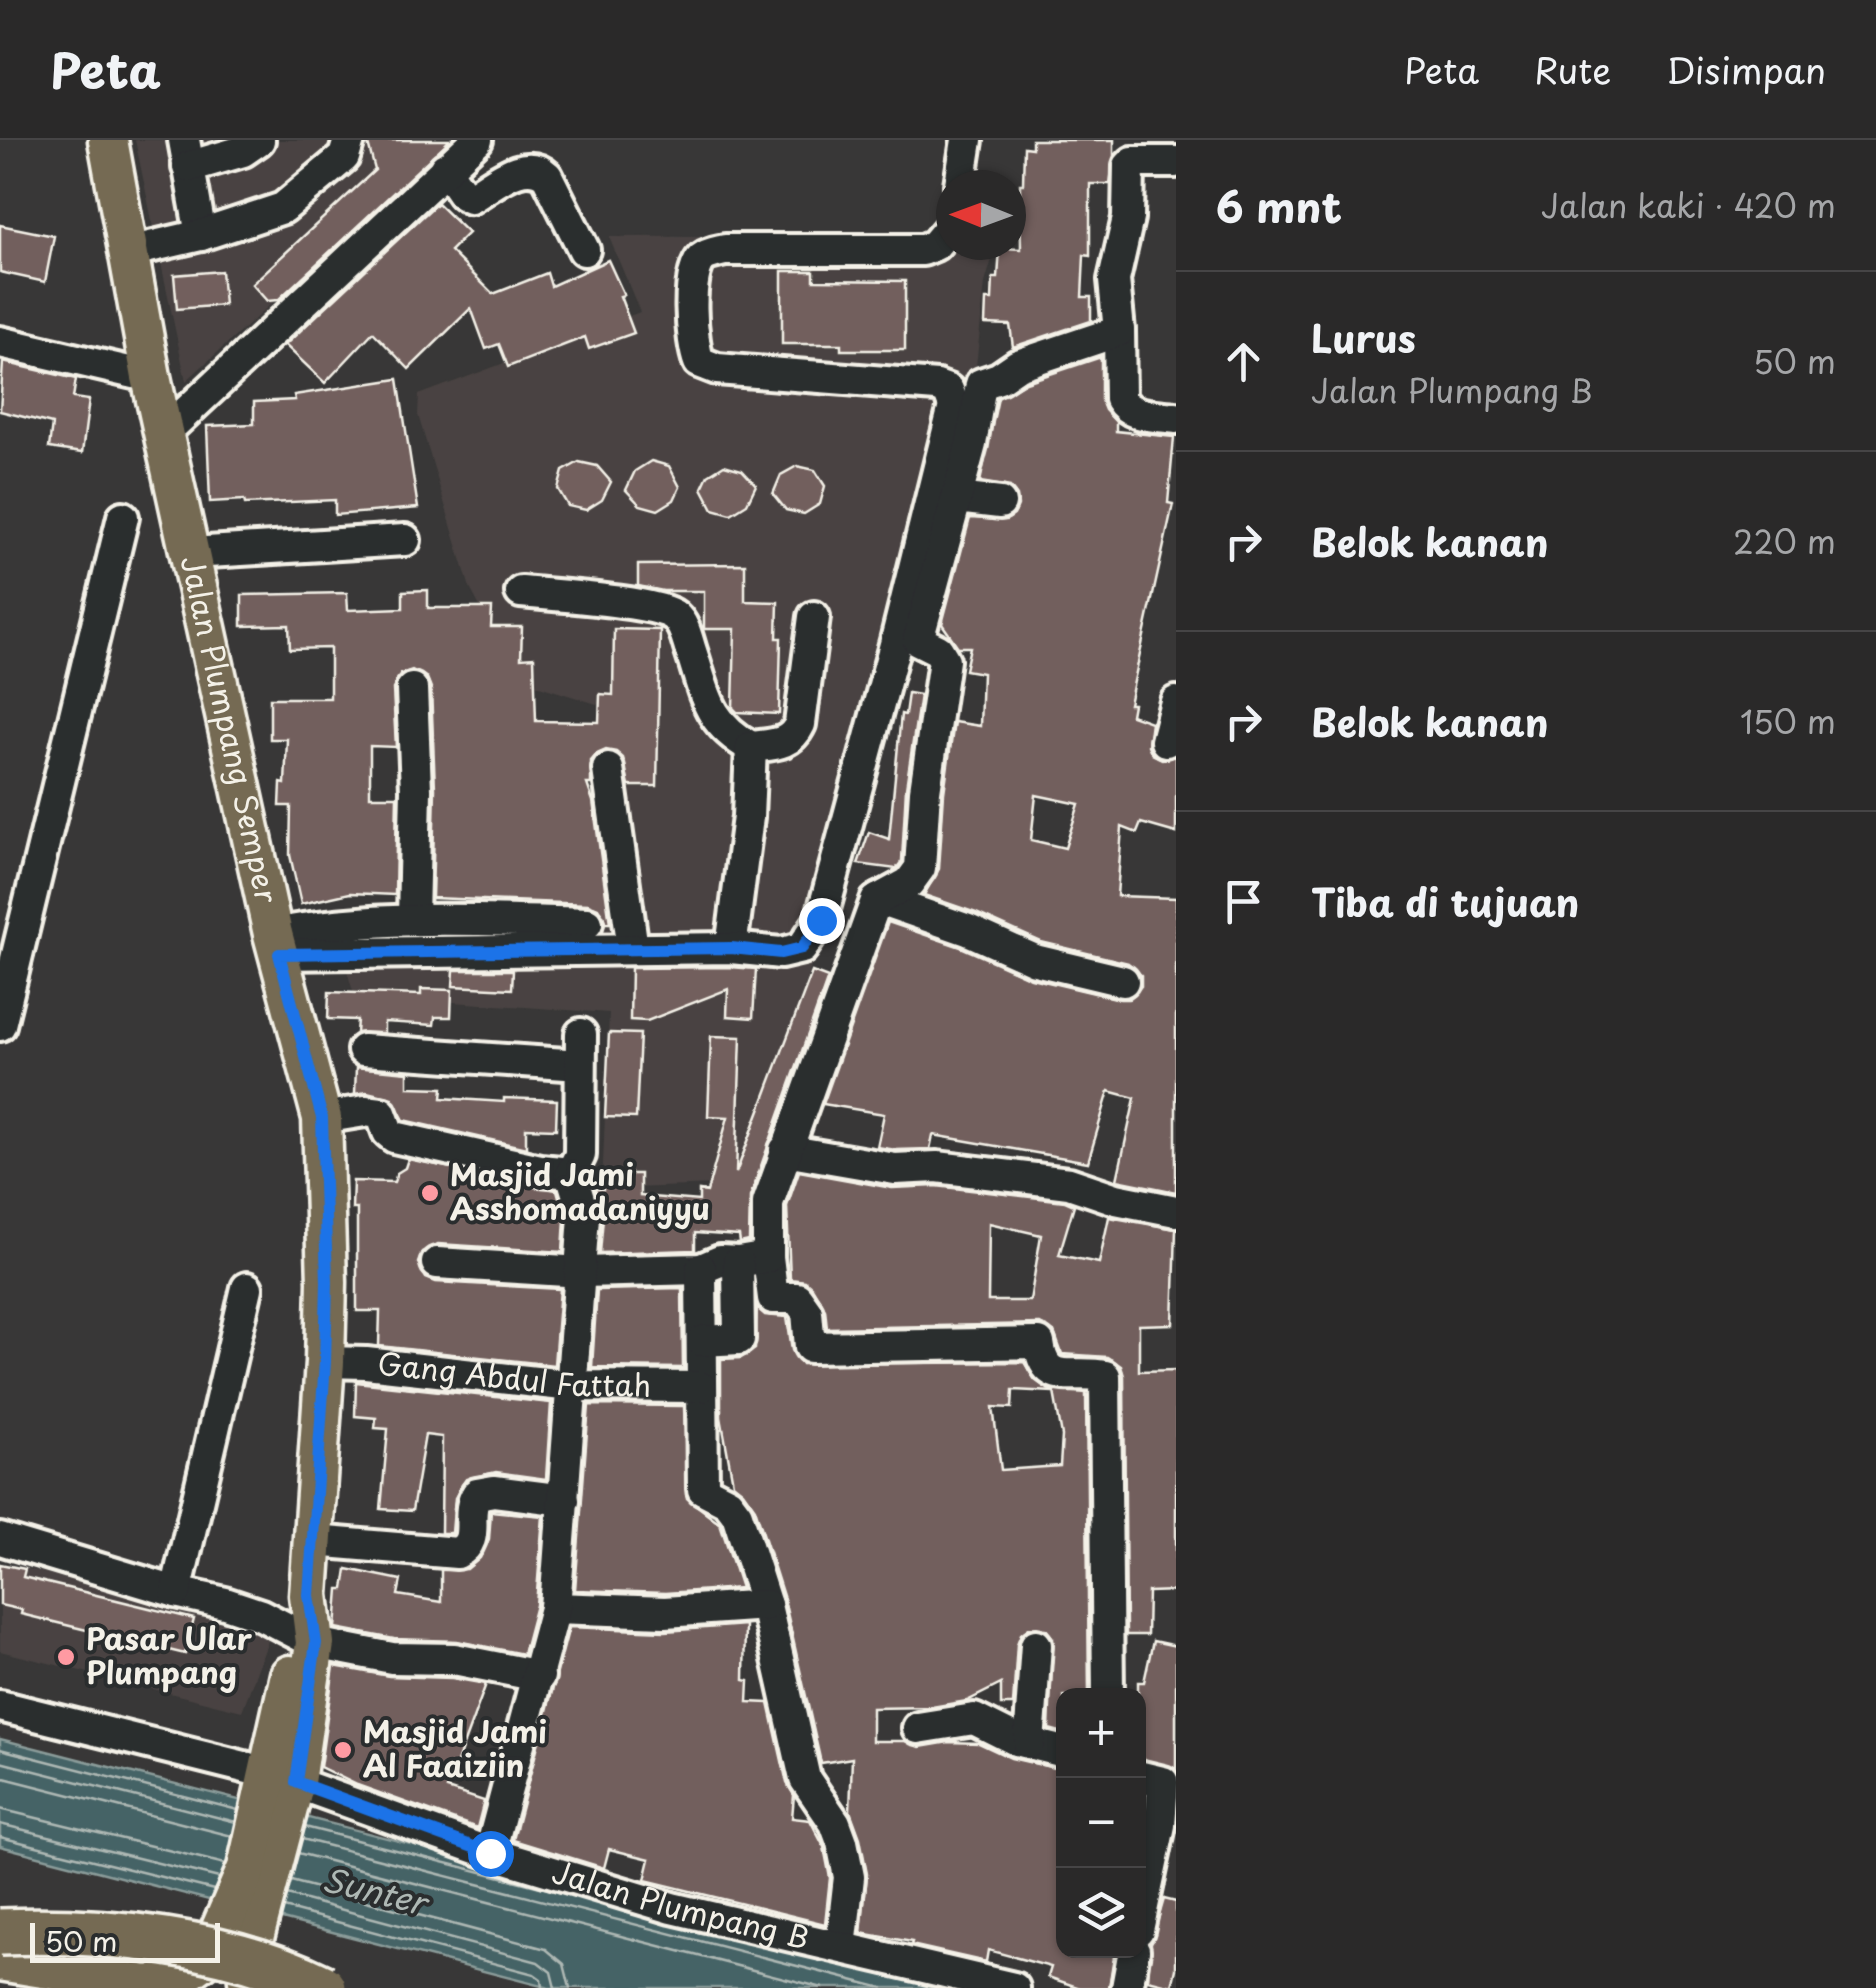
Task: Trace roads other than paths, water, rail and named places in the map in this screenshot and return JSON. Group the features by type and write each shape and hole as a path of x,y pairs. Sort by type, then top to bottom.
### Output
{"highway":[{"path":"0,1932 56,1930 210,1948 286,1970 323,1988"}],"main road":[{"name":"Jalan Plumpang Semper","path":"108,140 151,377 276,944 322,1118 325,1362 309,1634 279,1786 238,1931 249,1988"},
{"name":"Jalan Plumpang Semper","path":"0,1960 147,1985 174,1982 238,1931"}],"street":[{"path":"201,235 186,153 243,152 259,140"},
{"path":"128,252 201,235 284,208 344,157 349,140"},
{"path":"164,433 477,140"},
{"path":"962,170 967,140"},
{"path":"1167,154 1133,162 1128,172 1128,218 1114,280 1120,399 1124,407 1136,413 1176,418"},
{"path":"445,168 470,198 524,168 540,170 547,176 584,250"},
{"path":"276,944 731,948 781,953 802,948 821,920 954,406 948,390 937,386 717,369 699,362 692,344 694,269 705,255 725,250 923,250 936,246"},
{"path":"702,1341 739,1339 768,1203 879,898 909,884 920,868 944,660 938,650 918,640 971,444 981,384 1000,378 1018,365 1119,331"},
{"path":"0,342 151,377"},
{"path":"957,498 1000,503"},
{"path":"0,1025 123,517"},
{"path":"191,553 405,540"},
{"path":"521,592 646,607 673,614 684,629 714,718 751,747 785,742 795,736 800,724 814,617"},
{"path":"412,689 416,790 413,918"},
{"path":"1166,740 1176,702"},
{"path":"731,948 748,817 751,747"},
{"path":"608,769 633,949"},
{"path":"879,898 968,930 1034,960 1123,981"},
{"path":"276,944 313,926 413,918 588,923"},
{"path":"490,1853 555,1608 582,1272 584,1216 571,1173 580,1155 581,1034"},
{"path":"363,1050 580,1065"},
{"path":"322,1118 364,1111 380,1113 394,1137 540,1170 571,1173"},
{"path":"785,1150 865,1166 936,1167 1069,1183 1116,1199 1176,1211"},
{"path":"437,1263 582,1272 700,1269 720,1261 753,1260"},
{"path":"753,1260 773,1298 797,1298 807,1312 810,1347 1039,1343 1042,1364 1052,1372 1106,1376 1108,1688"},
{"path":"700,1269 703,1490 728,1502 736,1514 766,1605 806,1780 835,1823 842,1842 848,1877 842,1947"},
{"path":"176,1592 247,1288"},
{"name":"Gang Abdul Fattah","path":"325,1362 572,1386 702,1387"},
{"path":"314,1542 457,1553 468,1548 472,1538 470,1504 477,1494 494,1491 564,1500"},
{"path":"0,1539 261,1615 309,1634 392,1658 454,1658 538,1676"},
{"path":"555,1608 665,1612 766,1605"},
{"path":"1029,1744 1036,1645"},
{"name":"Jalan Plumpang B","path":"0,1706 279,1786 672,1908 1014,1988"},
{"path":"918,1728 974,1718 1029,1744 1056,1750"},
{"path":"1146,1778 1163,1782 1160,1825 1146,1892"},
{"path":"1127,1988 1133,1958"}],"water":[{"name":"Sunter","path":"0,1739 973,1988 549,1988 0,1846"}],"place":[{"name":"Masjid Jami Asshomadaniyyu","path":"430,1193"},
{"name":"Pasar Ular Plumpang","path":"66,1657"},
{"name":"Masjid Jami Al Faaiziin","path":"343,1750"}]}
